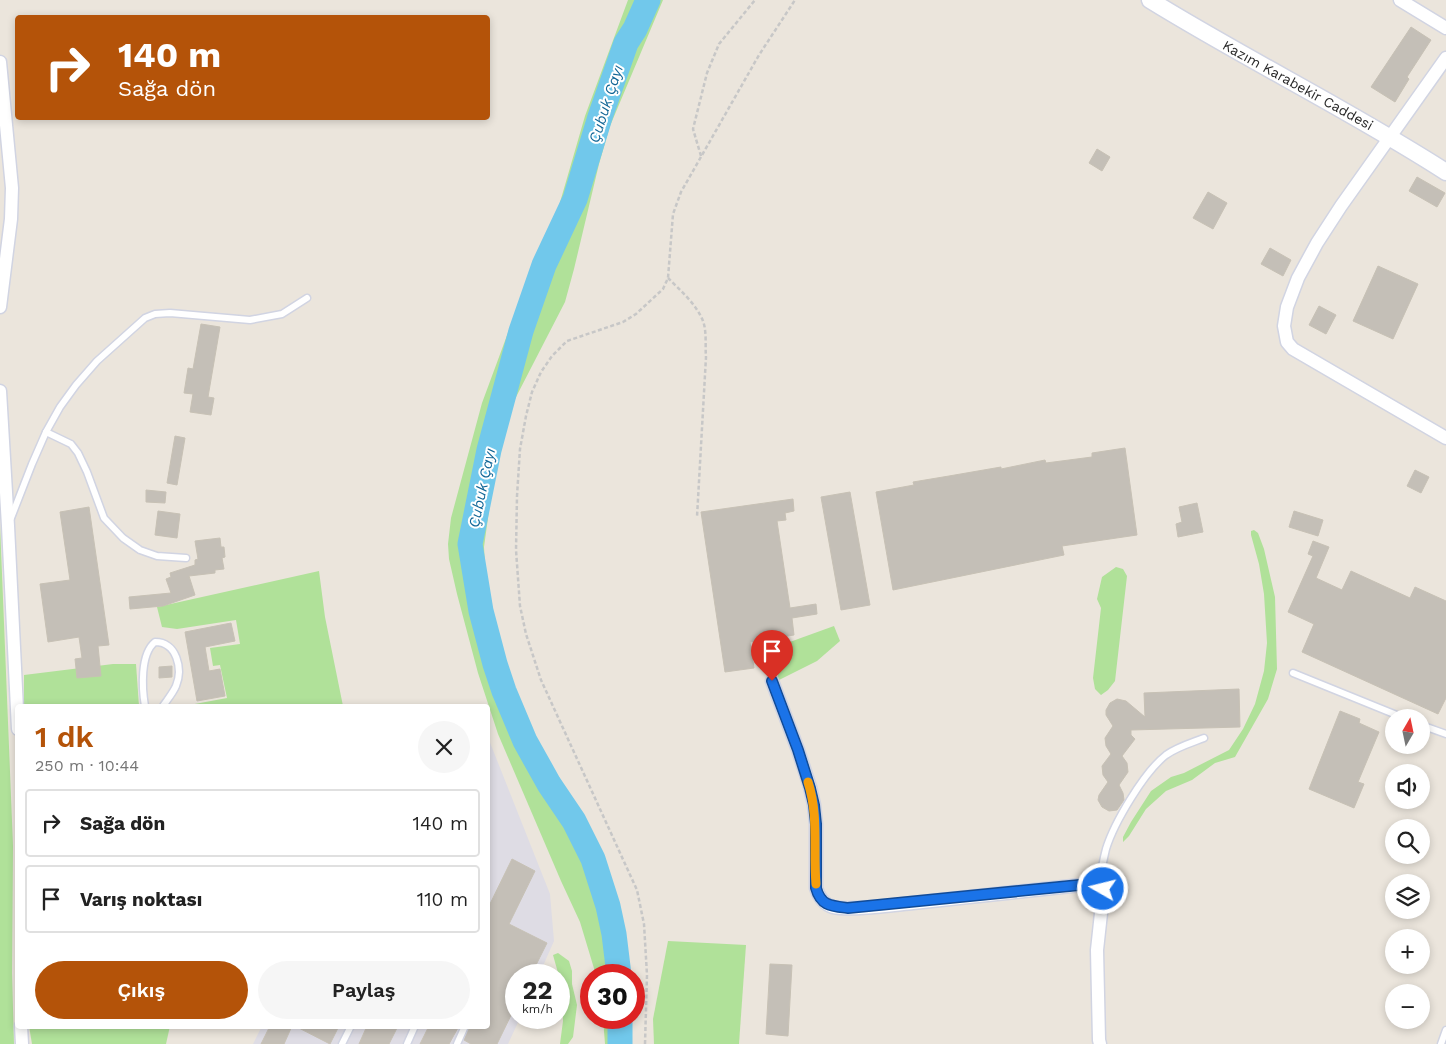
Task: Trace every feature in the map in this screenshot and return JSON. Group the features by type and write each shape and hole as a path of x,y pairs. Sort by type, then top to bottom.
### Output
{"street":[{"name":"Kazım Karabekir Caddesi","path":"1150,0 1264,67 1391,136 1446,172"},
{"path":"1400,0 1446,28"},
{"path":"1446,58 1317,242 1291,295 1285,317 1287,342 1294,349 1446,438"},
{"path":"0,62 12,188 0,307"},
{"path":"0,391 17,704"},
{"path":"772,681 810,788 816,824 816,888 818,896 824,902 833,906 848,908 1100,883 1104,896 1097,950 1100,1044"},
{"path":"21,1029 22,1044"}],"lane":[{"path":"0,151 10,161"},
{"path":"8,526 32,464 46,432 60,407 76,385 97,362 145,318 156,314 170,313 250,320 282,314 307,298"},
{"path":"46,432 71,444 78,453 104,518 122,538 140,550 157,556 186,558"},
{"path":"145,704 143,676 146,657 151,645 155,642 162,642 168,644 174,651 178,676 176,687 164,704"},
{"path":"1293,673 1385,710"},
{"path":"1430,728 1446,734"},
{"path":"1100,883 1102,865 1112,833 1141,783 1154,766 1165,756 1179,747 1204,738"},
{"path":"342,1044 350,1029"},
{"path":"407,1044 414,1029"},
{"path":"457,1044 464,1029"},
{"path":"1441,1044 1446,1030"}],"path":[{"path":"701,156 693,129 707,73 719,44 755,0"},
{"path":"645,1044 647,975 644,924 636,890 625,860 600,811 541,680 526,634 519,596 516,550 520,449 532,392 546,364 567,341 623,322 636,314 663,289 668,278 673,214 681,192 759,55 795,0"},
{"path":"668,278 697,311 703,321 705,333 706,357 697,517"}],"shaded area":[{"path":"490,743 550,894 554,941 544,964 505,964 505,1029 515,1029 508,1044 253,1044 260,1029 490,1029"}],"green space":[{"path":"628,0 663,0 610,126 565,302 515,399 503,437 493,482 484,547 487,604 498,647 510,681 537,744 605,867 615,892 621,921 624,964 593,964 580,922 498,734 490,704 488,704 478,673 449,559 448,544 451,518 482,403 516,311 554,223 585,116"},
{"path":"0,524 13,846 12,973 14,1044 0,1044"},
{"path":"1254,530 1258,533 1264,549 1275,597 1277,669 1268,699 1235,757 1215,763 1192,780 1166,791 1146,809 1123,842 1123,837 1131,822 1151,791 1171,777 1184,773 1229,750 1243,729 1255,704 1264,671 1267,643 1264,594 1259,564 1251,535 1251,531"},
{"path":"1116,567 1123,569 1127,576 1115,681 1101,695 1095,689 1093,678 1101,608 1097,599 1102,577"},
{"path":"319,571 325,617 343,704 195,704 227,698 220,665 213,666 210,648 240,644 236,620 177,629 162,627 157,607"},
{"path":"834,626 840,641 817,661 777,681 782,652 787,643"},
{"path":"113,664 136,664 139,704 24,704 24,675"},
{"path":"668,941 746,945 739,1044 654,1044 653,1019"},
{"path":"558,953 569,961 570,964 556,964 553,955"},
{"path":"570,964 577,1005 573,1037 568,1044 560,1044 562,1029 570,1029"},
{"path":"30,1029 169,1029 166,1044 32,1044"},
{"path":"604,1029 627,1029 627,1044 605,1044"}],"building":[{"path":"1411,27 1431,40 1407,77 1409,79 1395,102 1371,87"},
{"path":"1097,149 1110,157 1102,171 1089,163"},
{"path":"1417,177 1445,193 1437,207 1409,191"},
{"path":"1208,192 1227,203 1213,229 1193,218"},
{"path":"1270,248 1291,260 1283,276 1261,264"},
{"path":"1378,266 1418,284 1393,339 1353,321"},
{"path":"1319,306 1336,315 1326,334 1309,325"},
{"path":"201,324 220,327 208,397 214,398 211,415 190,412 193,394 184,393 188,368 193,369"},
{"path":"175,436 185,438 177,485 167,483"},
{"path":"1125,448 1137,535 1062,546 1064,555 893,590 876,492 914,485 913,482 1001,467 1001,469 1045,460 1046,463 1092,457 1092,453"},
{"path":"1415,470 1429,477 1421,493 1407,486"},
{"path":"146,490 166,492 165,503 146,502"},
{"path":"850,492 870,605 841,610 821,497"},
{"path":"793,499 794,511 785,513 786,520 777,521 790,608 816,604 817,614 792,618 794,635 750,642 754,668 725,672 701,512"},
{"path":"1197,503 1203,532 1178,537 1176,524 1182,522 1179,507"},
{"path":"89,507 109,645 98,646 101,676 77,678 75,659 82,658 79,637 48,642 40,584 70,580 60,512"},
{"path":"158,511 180,514 177,538 155,535"},
{"path":"1294,511 1323,520 1318,536 1289,527"},
{"path":"220,538 221,547 224,547 225,557 222,558 224,569 215,570 215,573 189,576 195,595 163,606 130,609 129,597 171,593 166,579 171,577 170,573 195,565 195,560 198,559 195,541"},
{"path":"1313,541 1329,547 1316,578 1342,590 1351,571 1410,598 1415,587 1446,601 1446,698 1438,714 1302,652 1314,624 1288,612 1313,556 1308,554"},
{"path":"231,623 235,641 205,647 209,671 220,669 225,696 197,701 185,632"},
{"path":"172,666 172,677 159,678 159,667"},
{"path":"1239,689 1240,727 1131,730 1131,735 1135,739 1122,756 1127,763 1128,772 1119,785 1124,800 1117,810 1109,811 1102,807 1098,800 1099,795 1108,782 1103,775 1102,766 1111,754 1106,746 1105,738 1113,726 1106,715 1106,710 1110,703 1117,699 1126,701 1145,717 1144,693"},
{"path":"1340,711 1360,719 1359,723 1379,732 1358,782 1364,784 1354,808 1309,789"},
{"path":"512,859 535,871 509,924 547,943 536,964 505,964 505,1028 497,1044 471,1044 464,1040 469,1029 490,1029 490,904"},
{"path":"770,964 792,965 788,1036 766,1034"},
{"path":"268,1029 291,1029 284,1044 261,1044"},
{"path":"301,1029 338,1029 330,1044"},
{"path":"366,1029 396,1029 389,1044 359,1044"},
{"path":"428,1029 457,1029 449,1044 420,1044"}],"waterway":[{"name":"Çubuk Çayı","path":"618,964 608,906 593,859 574,821 549,784 525,741 504,691 481,611 470,544 489,450 521,331 544,265 575,199 600,117 626,43 635,29 648,0"},
{"name":"Çubuk Çayı","path":"620,1029 620,1044"}],"slow traffic":[{"path":"808,782 814,805 816,824 816,884"}],"route":[{"path":"772,681 798,750 814,805 816,824 816,888 818,896 824,902 833,906 848,908 1100,883 1103,889"}]}
